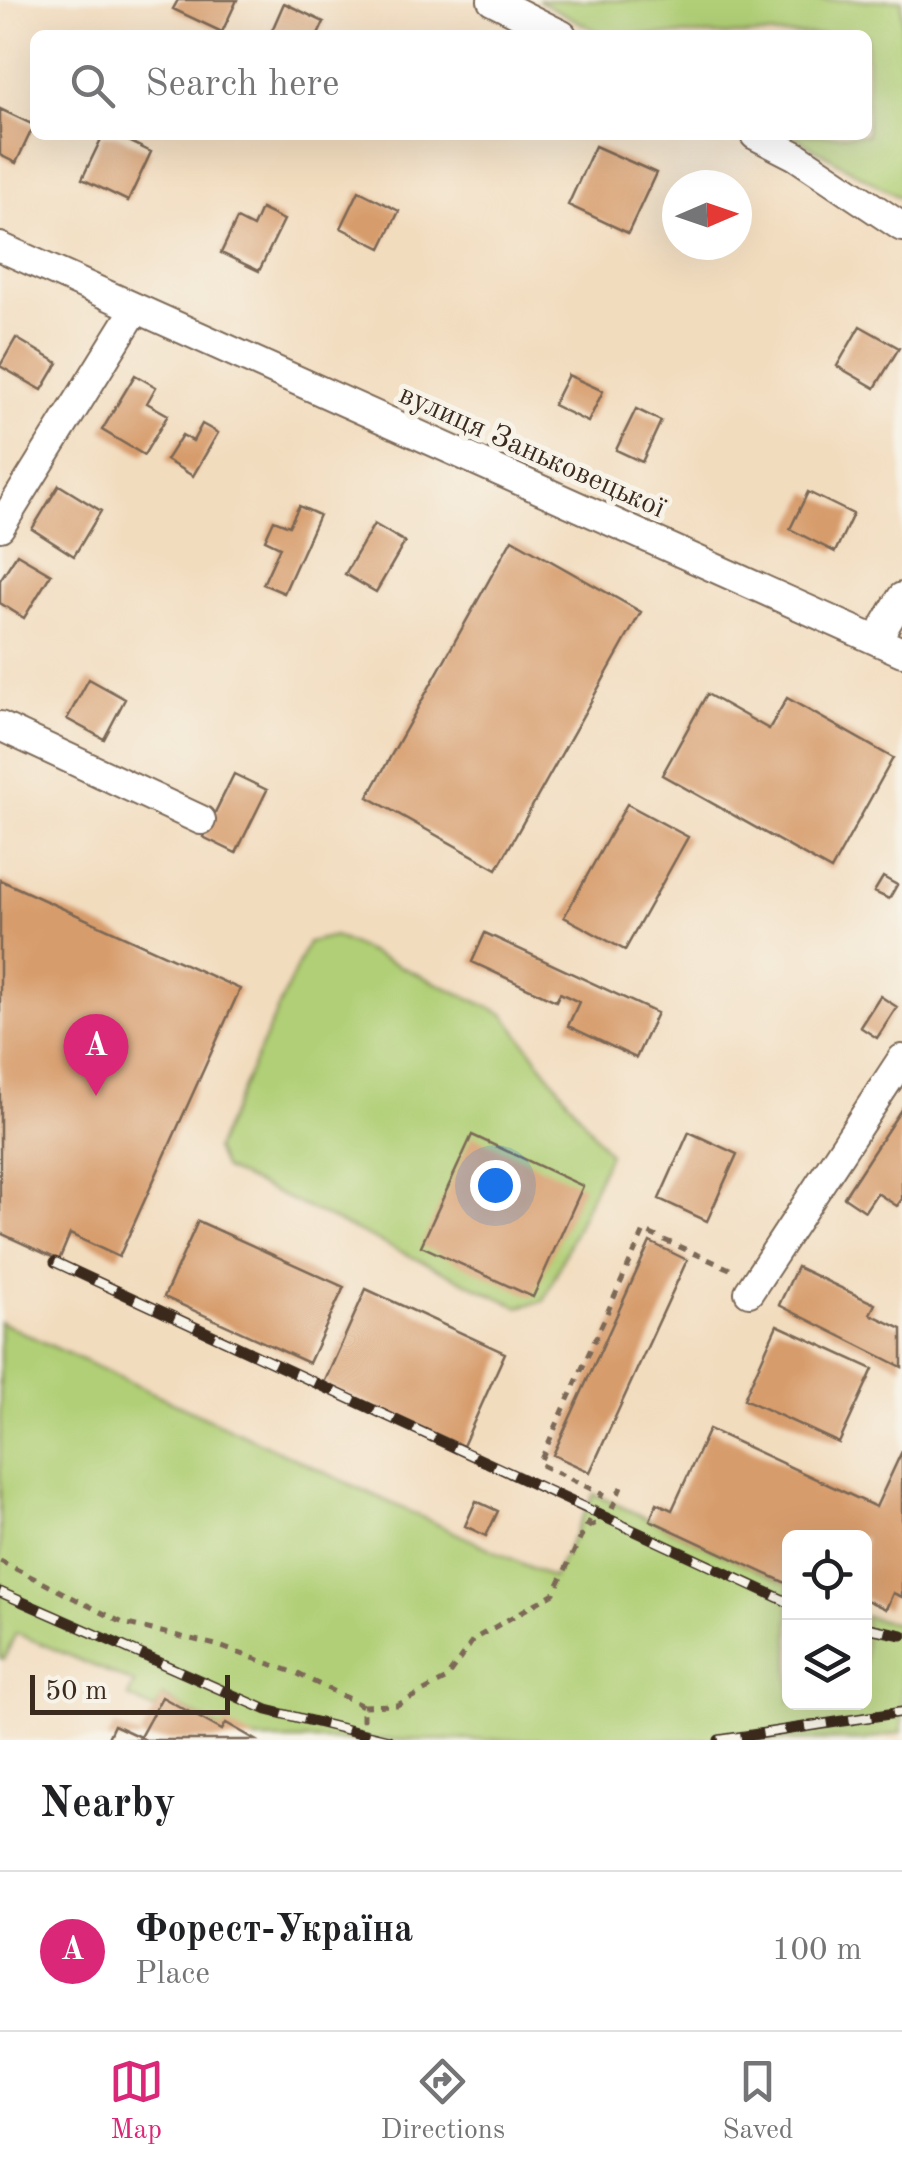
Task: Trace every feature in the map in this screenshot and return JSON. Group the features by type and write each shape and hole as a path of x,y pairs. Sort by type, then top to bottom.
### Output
{"street":[{"path":"492,0 552,30"},
{"path":"765,140 796,156 902,227"},
{"name":"вулиця Заньковецької","path":"0,247 902,652"},
{"path":"0,527 136,308"},
{"path":"876,639 902,596"},
{"path":"0,726 201,820"},
{"path":"753,1286 902,1060"}],"path":[{"path":"0,1561 123,1623 232,1650 296,1673 363,1706 397,1705 446,1680 474,1640 554,1594 602,1494 539,1464 644,1231 753,1286"},
{"path":"585,1528 608,1518 621,1487"},
{"path":"363,1706 363,1740"}],"green space":[{"path":"538,0 902,0 902,199 800,140 872,140 872,30 595,30"},
{"path":"334,936 504,1014 609,1154 544,1301 519,1307 224,1169 215,1149 308,942"},
{"path":"0,1322 553,1578 594,1494 782,1582 782,1710 872,1710 872,1618 902,1625 902,1732 863,1740 256,1740 222,1730 163,1697 155,1710 128,1697 134,1683 16,1633 4,1659 0,1658"}],"building":[{"path":"178,0 237,0 223,30 173,9"},
{"path":"284,3 324,22 320,30 272,30"},
{"path":"0,109 30,123 30,133 16,163 0,155"},
{"path":"101,140 126,140 151,152 128,201 82,179"},
{"path":"595,146 656,173 628,233 568,205"},
{"path":"359,191 399,211 381,248 341,228"},
{"path":"261,209 284,220 259,271 221,253 237,219 253,227"},
{"path":"860,326 899,348 875,388 837,366"},
{"path":"16,338 58,363 42,390 0,366"},
{"path":"135,375 156,387 147,403 168,415 144,455 102,430"},
{"path":"568,375 603,391 588,422 553,405"},
{"path":"636,409 661,421 642,462 616,450"},
{"path":"202,424 218,433 193,476 166,460 182,435 193,441"},
{"path":"59,485 101,511 74,556 32,529"},
{"path":"808,492 853,514 835,552 790,529"},
{"path":"299,506 319,515 284,593 263,584 280,547 265,540 274,520 289,526"},
{"path":"374,524 405,542 376,592 345,574"},
{"path":"512,539 641,612 497,869 368,797"},
{"path":"17,554 51,574 24,618 0,603 0,580"},
{"path":"89,679 125,699 104,739 67,719"},
{"path":"707,694 769,729 787,698 893,758 831,870 662,775"},
{"path":"234,774 267,790 236,853 203,837"},
{"path":"627,804 688,837 625,950 564,917"},
{"path":"883,877 897,885 889,899 874,892"},
{"path":"0,880 240,989 119,1257 70,1234 59,1260 0,1233"},
{"path":"485,933 657,1013 636,1058 568,1026 579,1002 560,993 556,1001 472,962"},
{"path":"880,996 897,1007 877,1038 860,1027"},
{"path":"902,1108 902,1199 897,1206 877,1193 865,1211 844,1197"},
{"path":"689,1132 737,1154 707,1221 659,1199"},
{"path":"472,1135 583,1186 533,1297 421,1246"},
{"path":"198,1221 344,1287 309,1363 164,1297"},
{"path":"650,1242 687,1260 590,1472 553,1455"},
{"path":"797,1267 875,1304 870,1314 902,1329 902,1367 779,1305"},
{"path":"366,1289 505,1353 463,1446 324,1383"},
{"path":"777,1325 873,1369 839,1443 744,1399"},
{"path":"709,1429 876,1507 902,1451 902,1597 893,1593 886,1609 872,1603 872,1530 782,1530 782,1581 650,1520 657,1503 672,1510"},
{"path":"476,1501 498,1511 486,1536 465,1526"},
{"path":"162,1697 222,1730 226,1723 256,1740 146,1740 140,1737"},
{"path":"114,1725 140,1737 139,1740 107,1740"}],"railway":[{"path":"55,1262 782,1599"},
{"path":"0,1592 267,1710 389,1740"},
{"path":"872,1629 902,1635"},
{"path":"719,1740 902,1712"}],"place":[{"name":"Форест-Україна","path":"96,1096"}]}
